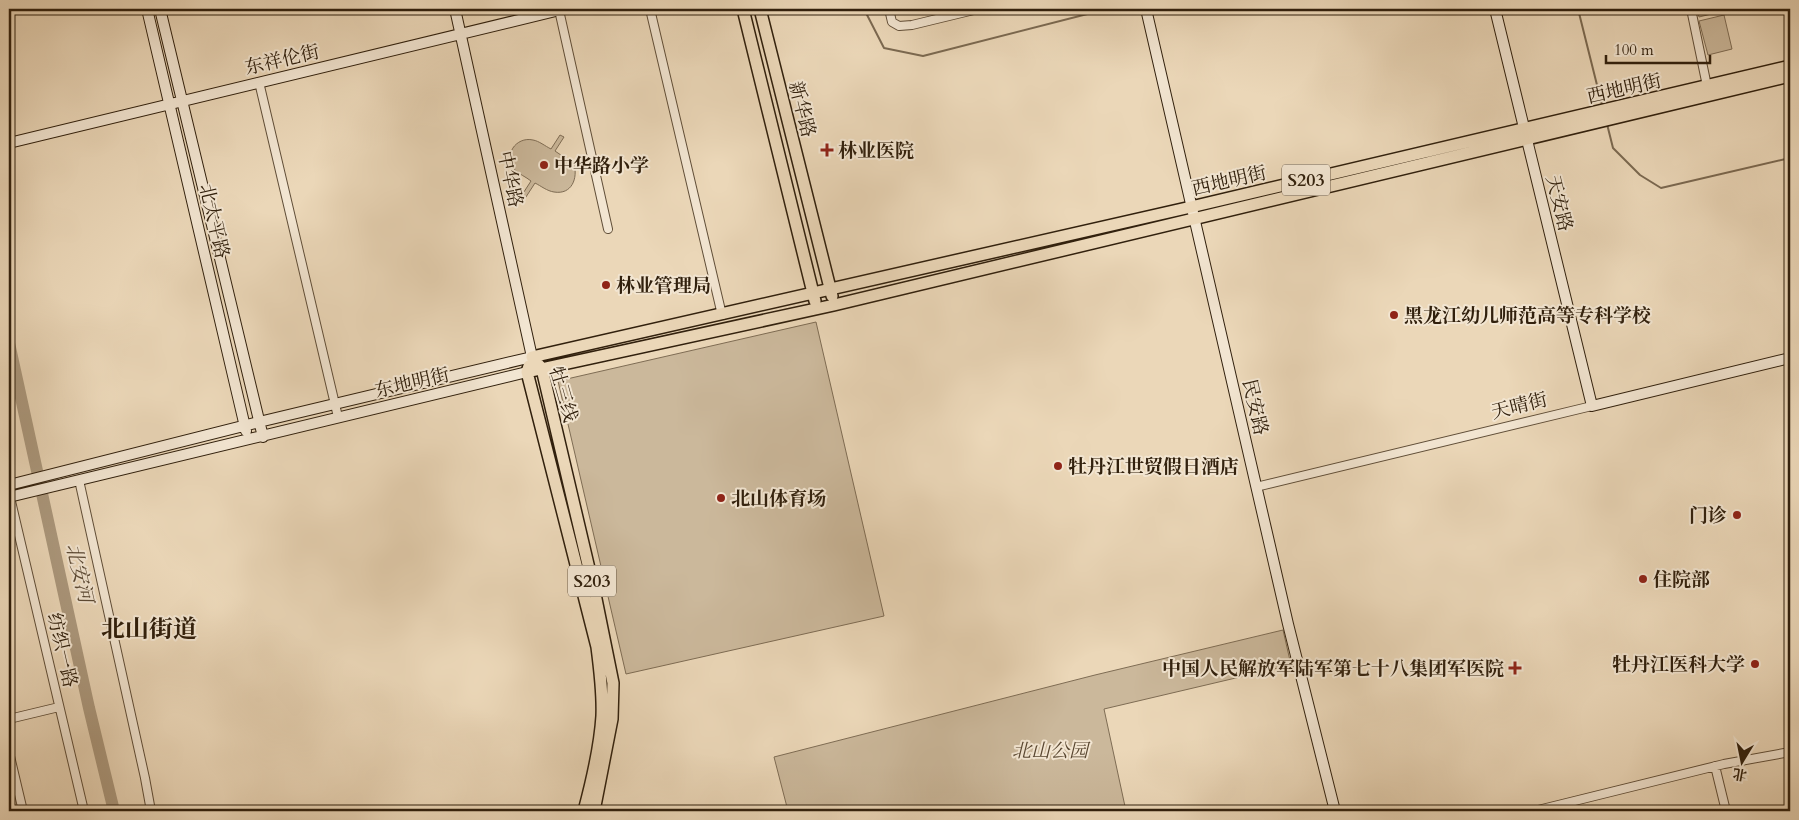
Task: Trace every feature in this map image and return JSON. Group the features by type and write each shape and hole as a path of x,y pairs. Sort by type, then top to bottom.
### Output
{"main road":[{"path":"744,9 825,307"},
{"name":"新华路","path":"760,9 825,307"},
{"name":"西地明街","path":"1524,135 1790,66"},
{"name":"西地明街","path":"825,307 1193,213 1524,135 1790,76"},
{"name":"西地明街","path":"822,292 1193,213"},
{"name":"东地明街","path":"532,357 822,292"},
{"name":"东地明街","path":"527,372 825,307"},
{"name":"牡三线","path":"532,357 542,369 595,594 613,683 612,719 594,811"},
{"name":"牡三线","path":"532,357 527,372 597,647 601,682 600,726 596,760 584,811"}],"street":[{"name":"北太平路","path":"147,9 248,440"},
{"name":"北太平路","path":"160,9 263,437"},
{"name":"中华路","path":"455,9 532,357"},
{"name":"东祥伦街","path":"9,143 562,9"},
{"path":"562,9 608,229"},
{"path":"650,9 722,315"},
{"path":"889,9 892,22 899,26 912,25 978,9"},
{"name":"民安路","path":"1146,9 1288,624 1335,811"},
{"name":"天安路","path":"1494,9 1592,406"},
{"path":"1691,9 1708,86"},
{"path":"259,82 338,417"},
{"name":"东地明街","path":"11,485 260,422 532,357"},
{"name":"天晴街","path":"1256,487 1790,358"},
{"name":"东地明街","path":"12,496 527,372"},
{"path":"79,480 151,811"},
{"name":"纺织一路","path":"12,496 84,811"},
{"path":"9,719 60,707"},
{"path":"9,752 23,811"},
{"path":"1534,811 1715,766 1790,752"},
{"path":"1715,766 1726,811"}],"green space":[{"path":"1697,9 1732,9 1699,17"},
{"path":"1724,15 1732,49 1708,55 1699,21"},
{"path":"560,135 564,137 555,151 574,164 575,175 572,184 565,191 554,192 535,183 524,200 520,198 531,181 511,165 510,153 513,148 521,141 533,140 551,149"},
{"name":"北山体育场","path":"816,322 884,616 626,674 558,381"},
{"name":"北山公园","path":"1283,630 1291,665 1104,709 1126,811 788,811 774,757 1095,675"}],"waterway":[{"path":"864,9 884,48 923,56 1107,9"},
{"path":"1578,9 1602,105"},
{"path":"1607,124 1613,148 1640,175 1661,188 1790,158"},
{"name":"北安河","path":"9,343 89,708 114,811"}],"place":[{"name":"林业医院","path":"827,150"},
{"name":"中华路小学","path":"544,165"},
{"name":"林业管理局","path":"606,285"},
{"name":"黑龙江幼儿师范高等专科学校","path":"1394,315"},
{"name":"牡丹江世贸假日酒店","path":"1058,466"},
{"name":"北山体育场","path":"721,498"},
{"name":"门诊","path":"1737,515"},
{"name":"住院部","path":"1643,579"},
{"name":"牡丹江医科大学","path":"1755,664"},
{"name":"中国人民解放军陆军第七十八集团军医院","path":"1515,668"}],"district":[{"name":"北山街道","path":"149,629"}]}
